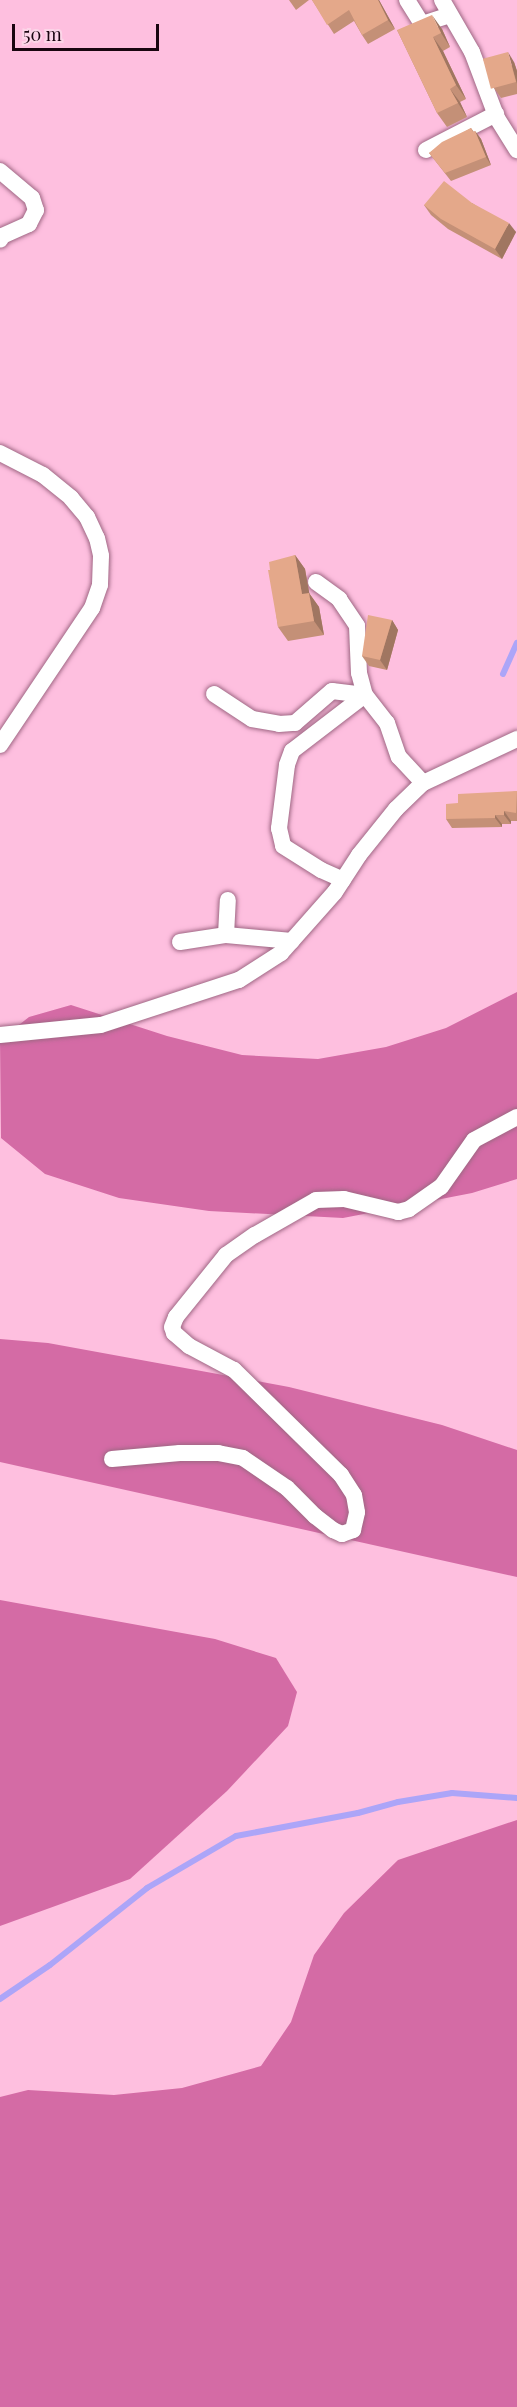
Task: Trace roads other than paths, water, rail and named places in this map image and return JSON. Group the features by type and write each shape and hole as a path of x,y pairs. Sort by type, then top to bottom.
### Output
{"street":[{"path":"407,0 422,24 450,15"},
{"path":"442,0 472,52 496,114 517,150"},
{"path":"426,150 496,114"},
{"path":"0,171 32,198 36,210 29,224 1,237"},
{"path":"0,453 43,475 71,498 87,518 97,538 101,556 100,585 92,608 0,745"},
{"path":"316,582 339,599 357,626 359,673 365,696 387,723 399,757 423,783"},
{"path":"214,694 252,719 279,724 295,723 332,692 365,696"},
{"path":"343,880 321,870 283,846 279,828 287,765 292,751 308,736 365,696"},
{"path":"0,1035 101,1025 238,980 281,953 343,880 359,855 396,809 423,783 517,739"},
{"path":"226,935 228,900"},
{"path":"180,942 226,935 292,941"},
{"path":"112,1459 180,1453 218,1453 243,1458 287,1488 333,1530 342,1534 353,1530 357,1512 354,1495 340,1475 234,1370 189,1346 174,1333 172,1327 176,1317 226,1255 255,1235 316,1200 344,1199 398,1212 409,1209 441,1187 474,1140 517,1117"}],"waterway":[{"path":"503,674 517,643"},
{"path":"0,1999 50,1965 147,1888 236,1836 452,1793 517,1798"}]}
